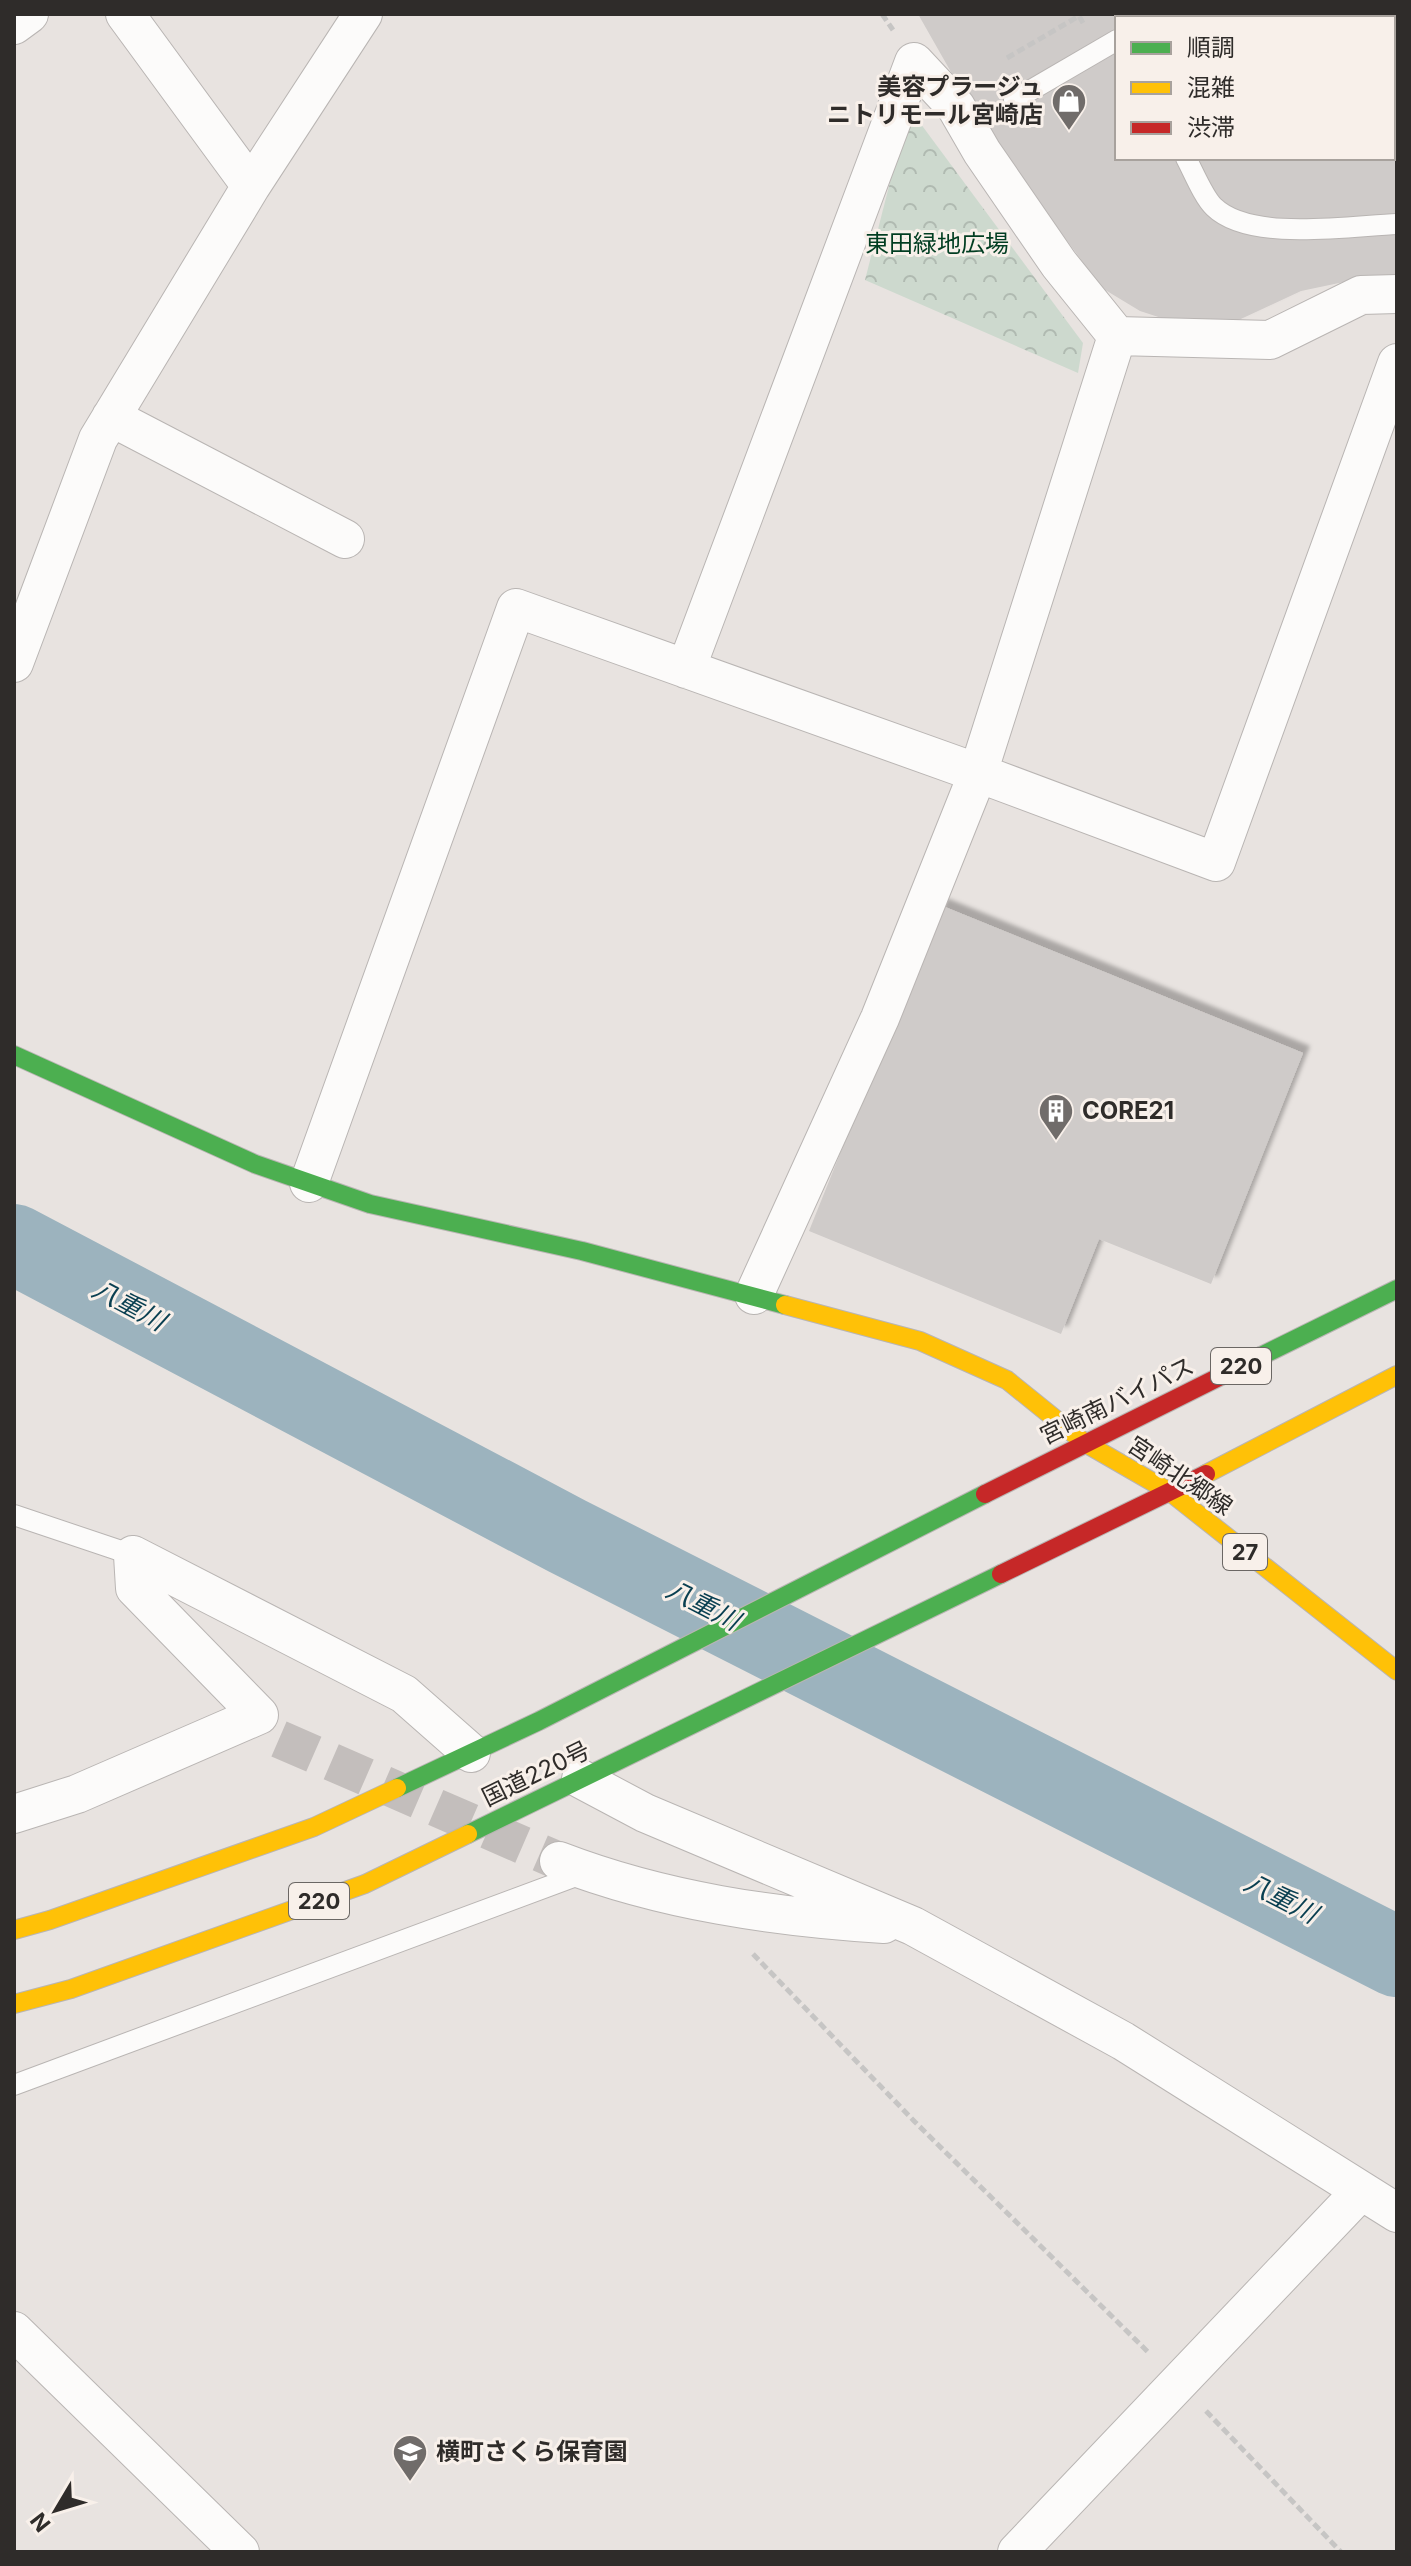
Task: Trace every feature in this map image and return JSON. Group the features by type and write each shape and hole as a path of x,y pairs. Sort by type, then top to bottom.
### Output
{"main road":[{"name":"宮崎北郷線","path":"14,1055 255,1164 370,1204 582,1251 920,1341 1007,1380 1085,1443 1170,1492 1397,1671"},
{"name":"宮崎南バイパス","path":"988,1493 1397,1289"},
{"name":"220","path":"1170,1492 1397,1375"},
{"name":"国道220号","path":"14,2004 71,1989 365,1884 1170,1492"},
{"name":"国道220号","path":"14,1930 314,1827 539,1721 988,1493"}],"street":[{"path":"14,25 29,14"},
{"path":"125,14 251,186"},
{"path":"14,663 98,439 251,186 363,14"},
{"path":"686,669 914,62 956,107 982,152 1059,264 1117,336 1270,340 1361,295 1397,294"},
{"path":"754,1295 880,1018 978,773 1117,336"},
{"path":"309,1183 516,608 978,773 1216,862 1397,363"},
{"path":"111,417 345,539"},
{"path":"14,1814 269,1727 135,1588 133,1555"},
{"path":"133,1555 404,1694 471,1753"},
{"path":"596,1772 645,1813 913,1926 1123,2041 1397,2213"},
{"path":"573,1866 704,1903 824,1920 913,1926"},
{"path":"1017,2552 1361,2191"},
{"path":"14,2331 240,2552"}],"lane":[{"path":"1014,100 1115,41"},
{"path":"1187,160 1213,207 1243,224 1280,230 1397,224"},
{"path":"14,1515 133,1555"},
{"path":"14,2085 573,1866"}],"path":[{"path":"1007,58 1078,15 1087,31"},
{"path":"749,1949 915,2122 1180,2383 1341,2552"}],"green space":[{"name":"東田緑地広場","path":"909,108 1083,343 1078,373 865,280"}],"building":[{"path":"918,14 1397,14 1397,277 1358,279 1301,291 1230,324 1183,325 1140,311 1102,288 980,123"},
{"name":"CORE21","path":"940,905 1303,1053 1211,1284 1099,1239 1061,1334 809,1231"}],"waterway":[{"name":"八重川","path":"14,1244 567,1536 1397,1957"}],"tunnel":[{"path":"279,1739 559,1861"}],"traffic: fast":[{"path":"14,1055 255,1164 370,1204 582,1251 785,1305"},
{"path":"1261,1356 1397,1289"},
{"path":"397,1788 539,1721 985,1494"},
{"path":"468,1834 1001,1574"}],"traffic: slow":[{"path":"785,1305 920,1341 1007,1380 1085,1443"},
{"path":"1206,1474 1397,1375"},
{"path":"1085,1443 1170,1492 1397,1671"},
{"path":"14,1930 314,1827 397,1788"},
{"path":"14,2004 71,1989 365,1884 468,1834"}],"traffic: jam":[{"path":"985,1494 1261,1356"},
{"path":"1001,1574 1206,1474"}],"place":[{"name":"美容プラージュ ニトリモール宮崎店","path":"1069,132"},
{"name":"CORE21","path":"1056,1142"},
{"name":"横町さくら保育園","path":"410,2483"}]}
